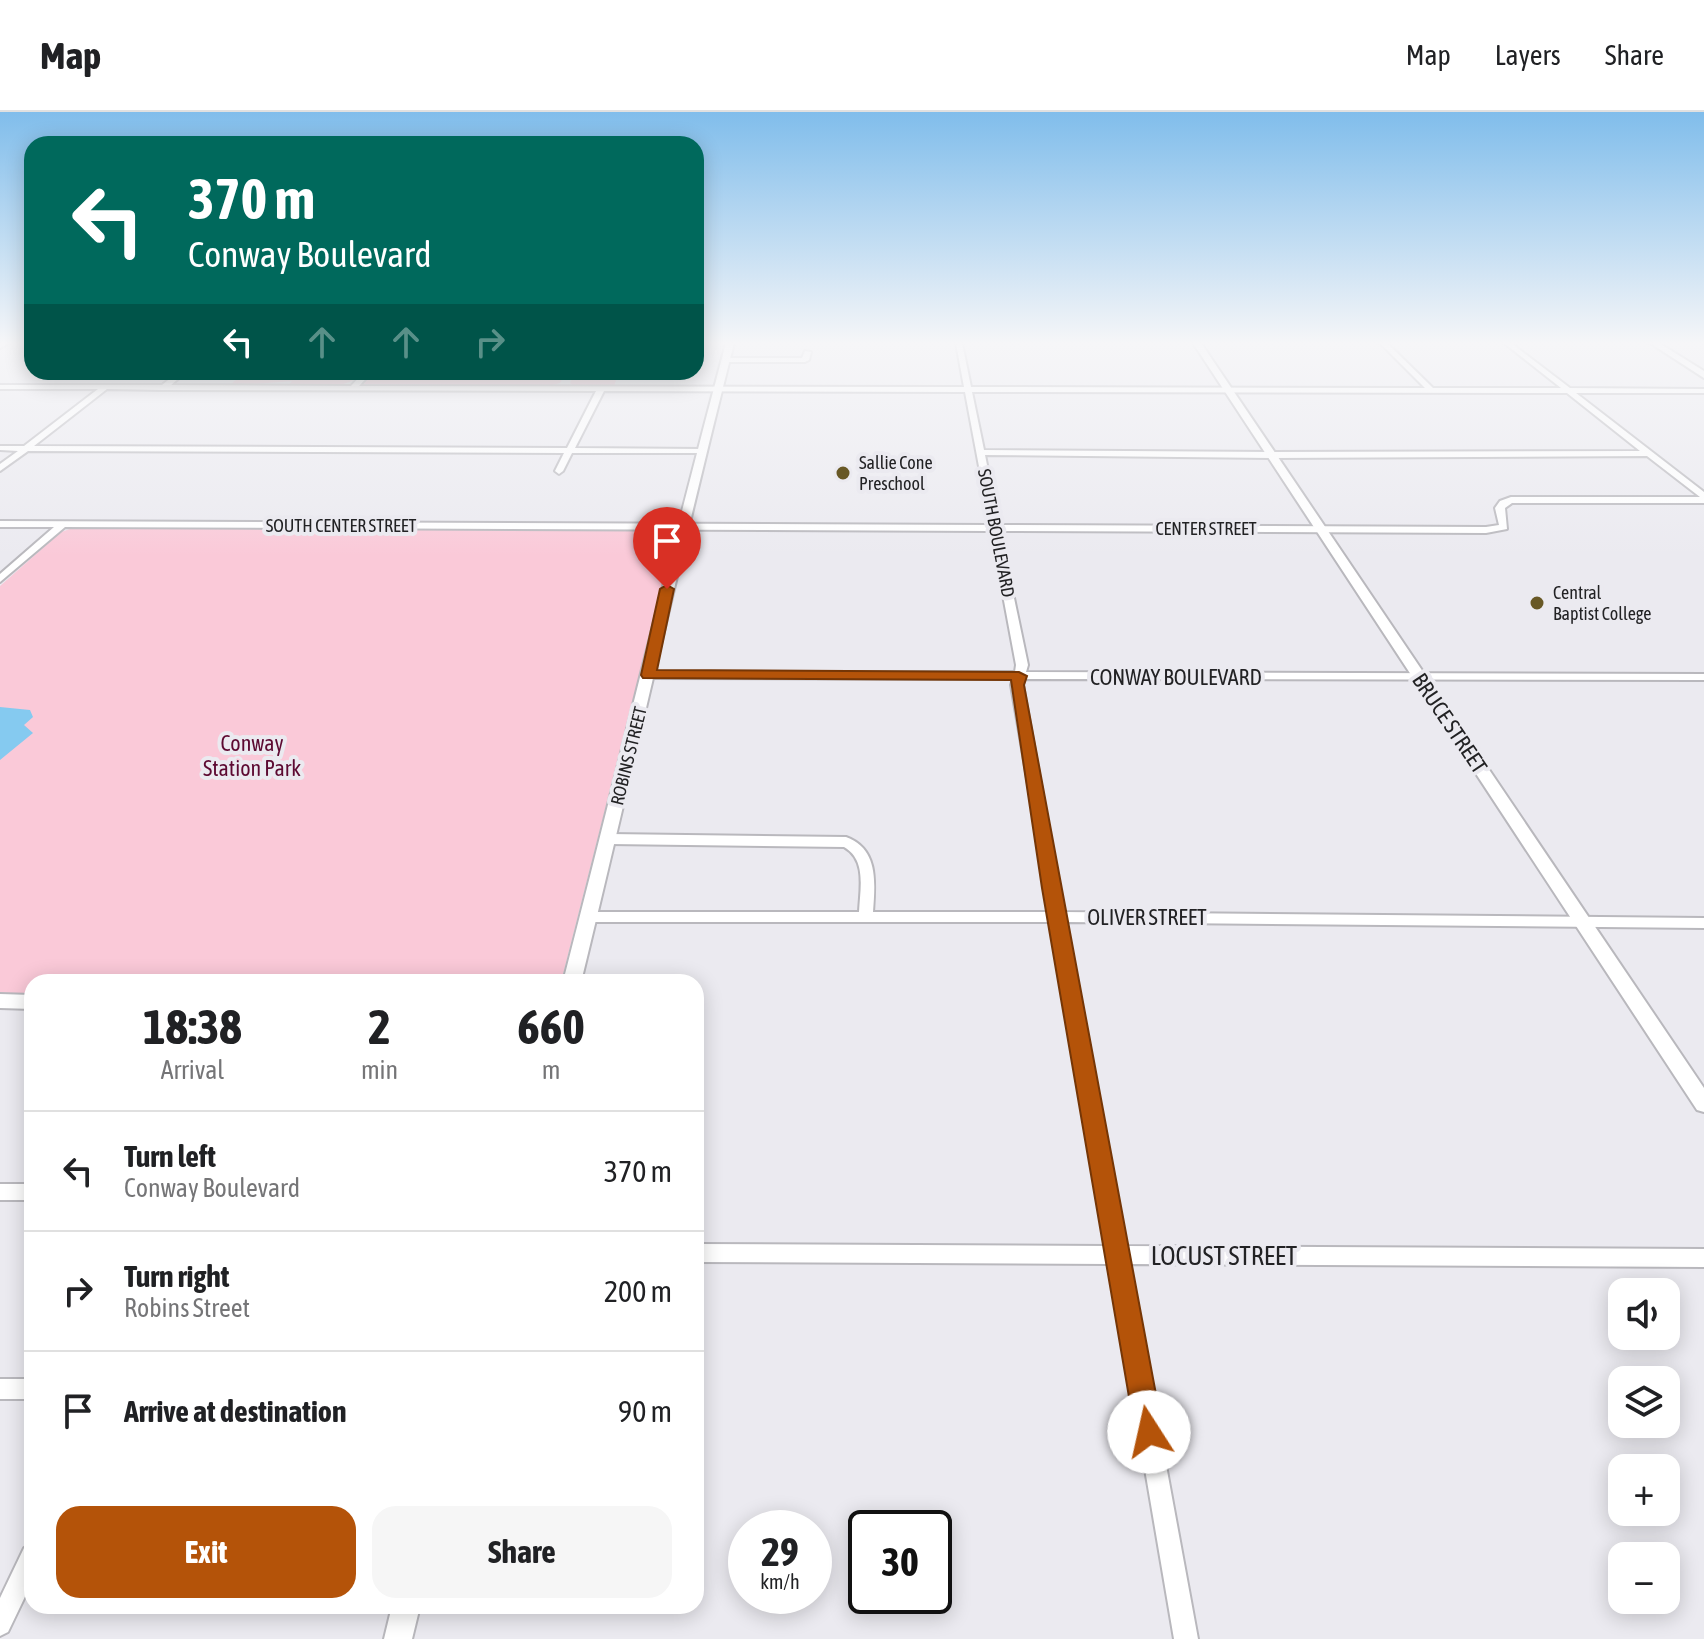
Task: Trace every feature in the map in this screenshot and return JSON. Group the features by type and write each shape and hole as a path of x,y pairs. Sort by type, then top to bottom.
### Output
{"street":[{"path":"0,468 70,414"},
{"path":"559,471 588,414"},
{"name":"ROBINS STREET","path":"574,974 711,414"},
{"name":"SOUTH BOULEVARD","path":"972,414 1022,665 1017,685 1056,917 1186,1639"},
{"name":"BRUCE STREET","path":"1244,414 1704,1104"},
{"path":"1599,414 1704,498"},
{"path":"0,448 703,451"},
{"path":"980,452 1272,455 1649,453"},
{"name":"CENTER STREET","path":"682,528 1497,529 1504,527 1500,508 1511,500 1704,498"},
{"name":"SOUTH CENTER STREET","path":"0,524 682,528"},
{"path":"0,579 63,524"},
{"name":"CONWAY BOULEVARD","path":"649,675 1704,677"},
{"path":"609,839 846,842 855,845 866,862 866,918"},
{"name":"OLIVER STREET","path":"590,917 1056,917 1704,923"},
{"path":"0,1001 24,1002"},
{"path":"0,1192 24,1192"},
{"name":"LOCUST STREET","path":"704,1253 1704,1258"},
{"path":"0,1389 24,1389"},
{"path":"0,1624 24,1573"},
{"path":"398,1639 404,1614"}],"green space":[{"name":"Conway Station Park","path":"73,528 676,531 563,974 24,974 24,996 0,995 0,586 61,532"}],"water":[{"path":"0,707 30,710 33,717 24,725 33,733 0,760"}],"place":[{"name":"Sallie Cone Preschool","path":"843,473"},
{"name":"Central Baptist College","path":"1537,603"}],"route":[{"path":"667,589 649,675 1019,676 1017,685 1051,888 1149,1432"}]}
